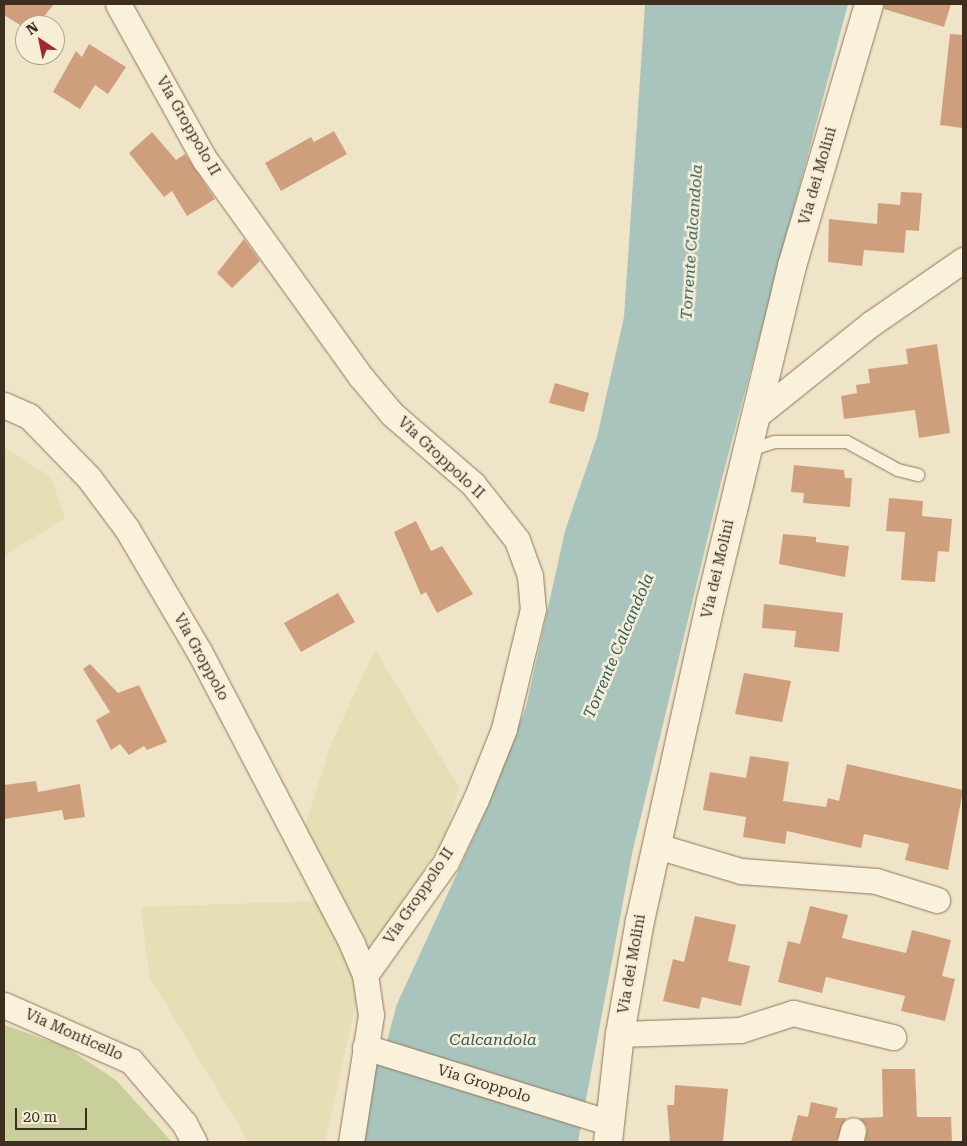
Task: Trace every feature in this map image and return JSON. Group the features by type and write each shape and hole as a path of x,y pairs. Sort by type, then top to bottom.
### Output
{"street":[{"name":"Via Groppolo II","path":"118,4 205,160 355,369 392,414 473,484 517,540 530,576 533,609 504,728 476,799 446,862 365,975"},
{"name":"Via dei Molini","path":"602,1127 657,846 747,452 792,266 869,4"},
{"path":"757,415 872,322 963,260"},
{"name":"Via Groppolo","path":"4,405 29,416 89,478 127,529 200,651 352,944 365,975 371,1015 372,1049 351,1142"},
{"path":"657,846 741,871 876,881 938,900"},
{"name":"Via Monticello","path":"4,1005 131,1061 184,1123 194,1142"},
{"path":"620,1034 740,1030 793,1013 893,1037"},
{"name":"Via Groppolo","path":"372,1049 602,1127"}],"lane":[{"path":"747,452 775,442 847,442 898,470 918,475"}],"shaded area":[{"path":"4,447 51,477 65,518 4,556"},
{"path":"375,650 459,787 444,840 370,952 304,829 331,744"},
{"path":"317,901 353,975 356,1003 325,1142 249,1142 149,976 141,907"}],"green space":[{"path":"4,1025 64,1046 116,1080 172,1142 4,1142"}],"water":[{"name":"Calcandola","path":"645,4 848,4 721,482 632,854 578,1142 360,1142 376,1059 383,1056 397,1004 488,806 526,707 565,531 597,437 624,317"}],"building":[{"path":"4,4 54,4 45,15 15,15 15,22 4,15"},
{"path":"884,4 951,4 944,27 884,9"},
{"path":"950,34 963,35 963,128 940,125"},
{"path":"89,44 126,67 108,94 95,85 80,109 53,92 76,51 82,57"},
{"path":"334,131 347,154 281,191 265,163 311,137 314,142"},
{"path":"152,132 176,160 185,154 215,199 187,216 172,191 164,197 129,153"},
{"path":"901,192 922,193 919,231 906,230 904,253 864,250 862,266 828,262 829,219 877,224 878,203 900,205"},
{"path":"244,239 260,261 232,288 217,273"},
{"path":"937,344 950,433 919,438 915,410 844,419 841,396 857,393 856,385 870,383 868,369 908,364 906,349"},
{"path":"555,383 589,393 584,412 549,403"},
{"path":"794,465 844,470 845,478 852,478 850,507 803,503 804,493 791,492"},
{"path":"889,498 923,501 922,516 952,519 949,552 938,551 935,582 901,580 905,532 886,531"},
{"path":"416,521 431,551 442,546 473,594 437,613 426,592 421,595 394,532"},
{"path":"783,534 816,537 816,542 849,546 845,577 779,564"},
{"path":"338,593 355,622 301,652 284,623"},
{"path":"764,604 843,613 839,652 794,647 796,631 762,628"},
{"path":"90,664 118,693 139,685 167,742 147,750 144,746 129,755 120,744 111,750 96,720 110,712 83,669"},
{"path":"744,673 791,681 782,722 735,714"},
{"path":"750,756 789,762 783,801 826,807 828,798 839,801 847,764 963,790 948,870 905,860 909,844 864,834 861,848 787,831 785,844 743,837 746,817 703,810 710,772 746,778"},
{"path":"36,781 38,792 80,784 85,817 64,820 62,810 4,819 4,785"},
{"path":"810,906 848,915 842,938 906,953 912,930 951,940 942,976 955,979 945,1021 901,1011 905,996 826,977 822,993 778,982 788,941 800,944"},
{"path":"695,916 736,925 728,961 750,966 741,1006 702,997 699,1009 663,1001 673,959 684,962"},
{"path":"882,1069 915,1069 917,1117 951,1117 952,1142 865,1142 867,1127 859,1118 883,1117"},
{"path":"675,1085 728,1089 723,1142 670,1142 667,1105 674,1105"},
{"path":"811,1102 838,1108 835,1118 846,1118 836,1142 791,1142 798,1115 808,1117"}],"water label":[{"name":"Torrente Calcandola","path":"692,242"},
{"name":"Torrente Calcandola","path":"619,646"}]}
